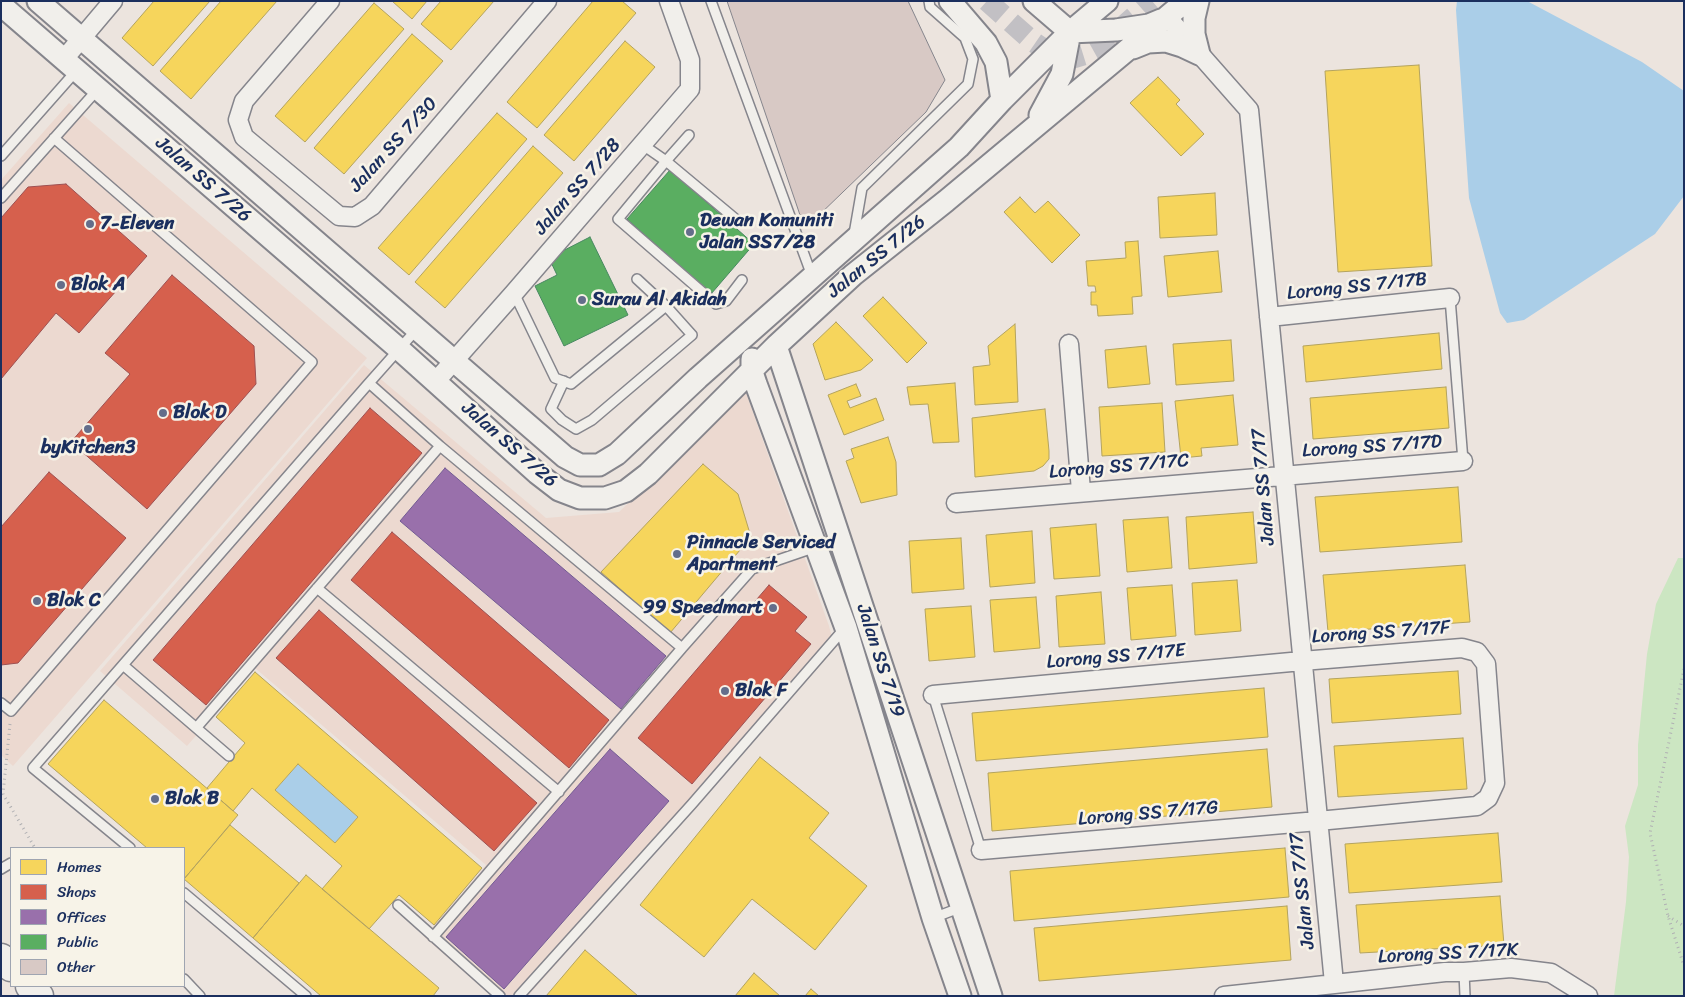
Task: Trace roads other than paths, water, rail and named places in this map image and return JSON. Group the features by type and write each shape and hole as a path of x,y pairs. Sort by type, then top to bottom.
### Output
{"street":[{"name":"Jalan SS 7/26","path":"38,1 565,457 580,465 599,465 617,454 728,350 959,147 1002,100 1070,32 1106,1"},
{"path":"70,64 80,39 114,1"},
{"name":"Jalan SS 7/30","path":"330,1 244,100 238,120 244,137 317,198 339,216 355,217 372,206 547,1"},
{"name":"Jalan SS 7/28","path":"436,380 514,293 690,89 690,60 669,1"},
{"path":"950,1 986,43 996,62 1002,100"},
{"path":"1034,1 1070,32 1116,30 1150,25 1168,18"},
{"name":"Jalan SS 7/26","path":"1,5 436,380 537,473 559,490 580,498 605,498 626,491 648,474 776,346 852,275 946,201 1033,127 1168,18 1186,1"},
{"path":"1198,1 1194,18 1194,34 1198,54"},
{"name":"Jalan SS 7/17","path":"1168,18 1249,110 1334,983"},
{"path":"1033,127 1062,74 1070,32"},
{"path":"1128,49 1148,42 1166,41 1198,54"},
{"name":"Lorong SS 7/17B","path":"1269,317 1450,298"},
{"name":"Jalan SS 7/19","path":"763,320 755,345 752,372 816,547 856,623 962,907 991,996"},
{"path":"728,350 765,344 776,346"},
{"path":"1069,344 1081,491"},
{"name":"Jalan SS 7/19","path":"776,346 856,623 933,918 960,996"},
{"name":"Lorong SS 7/17D","path":"1284,475 1462,461"},
{"name":"Lorong SS 7/17C","path":"956,503 1284,475"},
{"name":"Lorong SS 7/17F","path":"1302,661 1462,648 1477,652 1486,664 1495,783 1488,798 1476,806"},
{"name":"Lorong SS 7/17E","path":"933,695 1302,661"},
{"name":"Lorong SS 7/17G","path":"981,850 1476,806"},
{"name":"Lorong SS 7/17K","path":"1224,996 1445,972 1511,968 1551,973 1588,996"}],"lane":[{"path":"711,1 812,276"},
{"path":"854,239 862,188 968,84 973,59 965,38 930,7 929,1"},
{"path":"1,156 70,64"},
{"path":"1,198 98,89"},
{"path":"689,135 618,219 716,304 726,301 742,280"},
{"path":"1,703 11,711 312,362 54,138"},
{"path":"642,145 666,161 738,221"},
{"path":"564,381 551,409 562,420 576,429 592,420 692,335 638,279"},
{"path":"514,293 555,378 571,384 666,306"},
{"path":"1450,298 1462,461"},
{"path":"129,847 33,768 417,329"},
{"path":"369,383 440,446 682,648"},
{"path":"197,727 440,446"},
{"path":"433,937 752,569 816,547"},
{"path":"317,588 559,792"},
{"path":"520,996 856,623"},
{"path":"123,665 229,756"},
{"path":"933,695 981,850"},
{"path":"185,895 306,996"},
{"path":"398,905 500,996"},
{"path":"933,918 962,907"},
{"path":"1464,972 1465,996"},
{"path":"185,981 200,996"}],"water":[{"path":"1457,1 1527,1 1642,62 1684,91 1684,196 1655,234 1524,320 1507,323 1500,313 1469,198 1456,10"},
{"path":"298,764 358,817 335,843 275,790"}],"tunnel":[{"path":"987,1 1032,41 1054,56 1070,59 1086,54 1102,45 1152,1"}],"place":[{"name":"7-Eleven","path":"90,224"},
{"name":"Dewan Komuniti Jalan SS7/28","path":"690,232"},
{"name":"Blok A","path":"61,285"},
{"name":"Surau Al Akidah","path":"582,300"},
{"name":"Blok D","path":"163,413"},
{"name":"byKitchen3","path":"88,429"},
{"name":"Pinnacle Serviced Apartment","path":"677,554"},
{"name":"Blok C","path":"37,601"},
{"name":"99 Speedmart","path":"773,608"},
{"name":"Blok F","path":"725,691"},
{"name":"Blok B","path":"155,799"}]}
